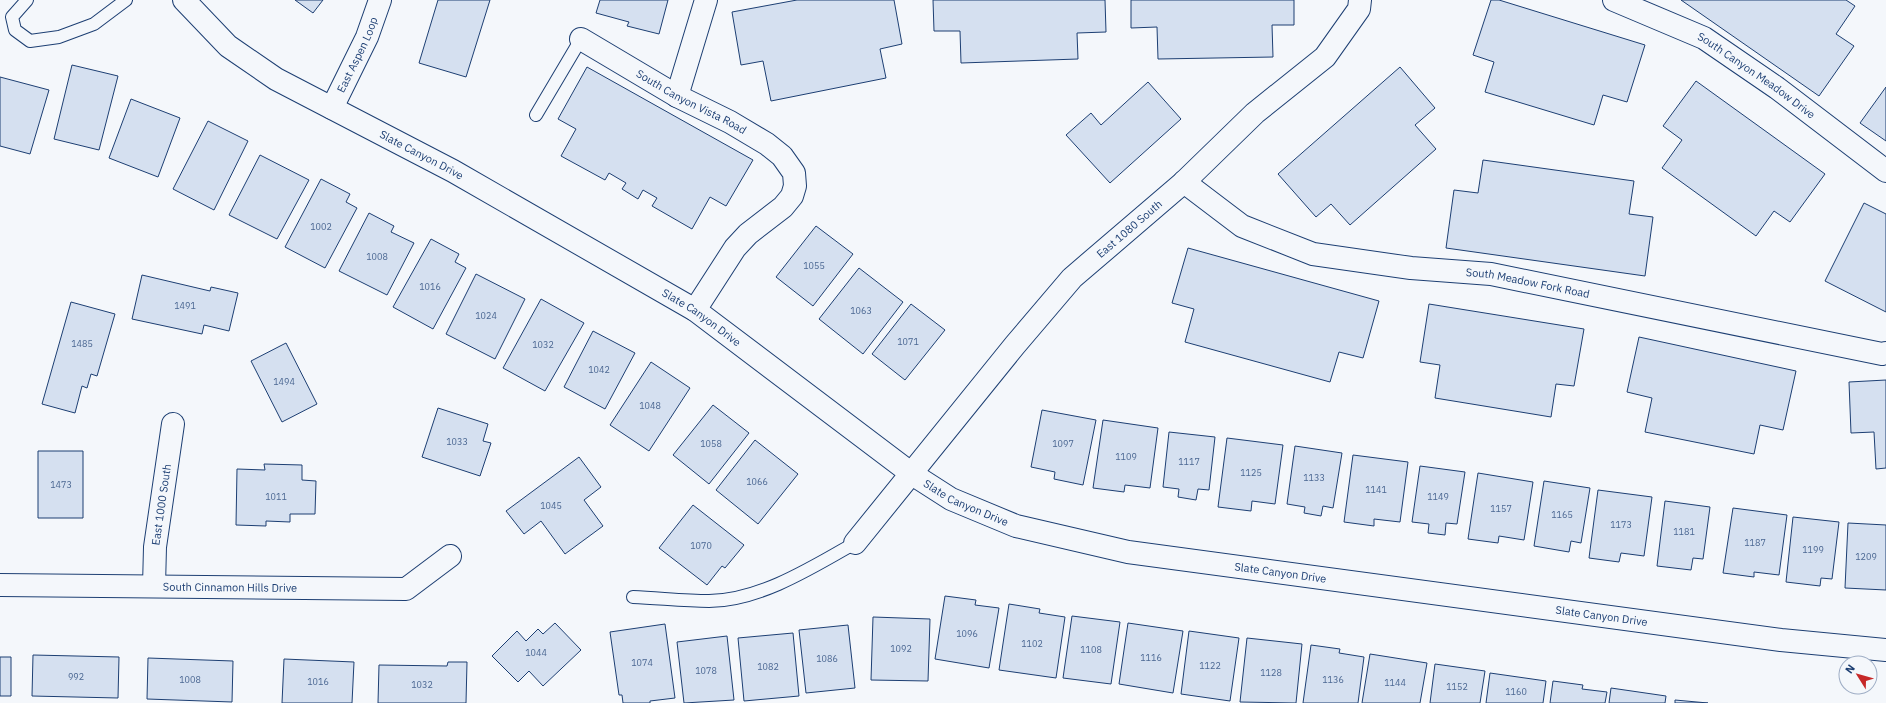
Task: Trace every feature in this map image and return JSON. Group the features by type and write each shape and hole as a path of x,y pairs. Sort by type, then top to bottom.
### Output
{"street":[{"name":"Slate Canyon Drive","path":"184,0 228,46 276,79 453,171 695,310 912,474 951,499 1016,526 1128,552 1781,640 1886,650"},
{"name":"East Aspen Loop","path":"332,108 367,38 380,0"},
{"path":"677,96 706,0"},
{"name":"East 1080 South","path":"855,542 912,474 1014,345 1072,278 1184,182 1255,113 1325,57 1359,9 1360,0"},
{"name":"South Canyon Meadow Drive","path":"1614,0 1704,38 1777,88 1886,171"},
{"name":"South Canyon Vista Road","path":"581,39 677,96 730,122 767,144 782,156 794,173 795,186 792,196 783,207 748,234 735,248 695,310"},
{"name":"South Meadow Fork Road","path":"1184,182 1242,226 1313,254 1410,268 1491,274 1867,351 1886,353"},
{"name":"East 1000 South","path":"154,586 155,547 173,424"},
{"name":"South Cinnamon Hills Drive","path":"0,585 406,589 450,556"}],"lane":[{"path":"27,0 12,17 15,30 30,40 59,37 94,24 126,0"},
{"path":"536,115 581,39"},
{"path":"633,597 711,602 742,597 796,577 855,542"}],"building":[{"path":"295,0 323,0 313,13"},
{"path":"438,0 490,0 466,77 419,63"},
{"path":"600,0 668,0 659,34 627,26 629,22 596,13"},
{"path":"797,0 894,0 902,44 880,49 886,78 771,101 763,61 741,65 732,12"},
{"path":"933,0 1105,0 1106,32 1077,33 1078,59 961,63 960,31 934,31"},
{"path":"1131,0 1294,0 1294,25 1272,25 1273,57 1158,59 1157,27 1131,28"},
{"path":"1491,0 1499,0 1645,45 1627,102 1603,95 1594,125 1485,92 1494,62 1473,55"},
{"path":"1681,0 1846,0 1855,6 1836,34 1854,46 1819,96"},
{"path":"72,65 118,76 99,150 54,139"},
{"path":"587,67 753,160 726,206 710,197 692,229 652,206 657,198 643,190 638,199 622,189 626,183 609,173 605,180 561,156 576,129 558,119"},
{"path":"1400,67 1435,108 1415,125 1436,149 1350,225 1331,204 1316,217 1278,174"},
{"path":"0,77 49,90 30,154 0,146"},
{"path":"1696,81 1825,174 1790,222 1774,211 1756,236 1662,168 1682,140 1663,126"},
{"path":"1148,82 1181,119 1110,183 1066,135 1091,113 1101,125"},
{"path":"1886,87 1886,141 1860,123"},
{"path":"131,99 180,118 158,177 109,158"},
{"path":"208,121 248,141 214,210 173,189"},
{"path":"260,155 309,180 277,239 229,215"},
{"path":"1483,160 1634,181 1629,214 1653,217 1645,276 1446,248 1454,190 1478,193"},
{"path":"321,179 350,194 346,202 357,208 325,268 285,247"},
{"path":"1864,203 1886,214 1886,312 1825,281"},
{"path":"369,213 394,226 391,232 414,243 387,295 339,271"},
{"path":"816,226 853,254 813,306 776,277"},
{"path":"431,239 459,254 455,262 466,268 433,329 393,307"},
{"path":"1188,248 1379,301 1363,358 1339,352 1330,382 1185,342 1194,309 1172,303"},
{"path":"859,268 903,302 863,354 819,319"},
{"path":"476,274 525,299 495,359 446,334"},
{"path":"142,275 210,291 211,287 238,293 229,331 204,325 202,334 132,319"},
{"path":"541,299 584,323 545,391 503,368"},
{"path":"71,302 115,314 97,376 91,374 87,388 82,386 75,413 42,404"},
{"path":"911,304 945,330 905,380 872,354"},
{"path":"1429,304 1584,329 1574,386 1556,384 1551,417 1435,398 1440,365 1420,362"},
{"path":"593,331 635,353 605,409 564,387"},
{"path":"1639,337 1796,371 1783,430 1760,425 1754,454 1645,432 1652,398 1627,392"},
{"path":"286,343 317,404 282,422 251,361"},
{"path":"651,362 690,388 649,451 610,425"},
{"path":"1886,380 1886,468 1876,469 1874,432 1851,433 1849,382"},
{"path":"713,405 749,433 709,484 673,455"},
{"path":"438,408 488,424 483,441 491,443 480,476 422,457"},
{"path":"1042,410 1096,420 1083,485 1054,479 1055,472 1031,467"},
{"path":"1103,420 1158,428 1150,488 1125,485 1124,492 1093,488"},
{"path":"1169,432 1215,437 1209,490 1198,489 1196,500 1178,497 1179,489 1163,487"},
{"path":"1227,438 1283,445 1275,504 1252,501 1251,511 1218,507"},
{"path":"755,440 798,474 758,524 716,490"},
{"path":"1295,446 1342,453 1333,508 1323,506 1321,516 1304,513 1305,507 1287,504"},
{"path":"38,451 83,451 83,518 38,518"},
{"path":"1353,455 1408,462 1400,522 1374,519 1374,526 1344,522"},
{"path":"579,457 601,487 584,500 603,526 565,554 541,521 524,534 506,511"},
{"path":"264,464 302,465 302,480 316,481 315,514 290,514 290,522 266,521 266,526 236,525 237,469 265,470"},
{"path":"1420,466 1465,472 1457,524 1446,523 1445,535 1428,533 1429,524 1412,522"},
{"path":"1478,473 1533,482 1524,540 1499,536 1498,543 1468,539"},
{"path":"1544,481 1590,488 1581,543 1571,541 1569,552 1534,546"},
{"path":"1598,490 1652,497 1644,556 1621,553 1619,562 1589,558"},
{"path":"1665,501 1710,507 1703,559 1693,558 1691,570 1657,566"},
{"path":"693,505 744,545 725,568 722,566 707,585 659,548"},
{"path":"1733,508 1787,515 1779,575 1754,572 1754,577 1723,573"},
{"path":"1793,517 1839,522 1832,579 1821,578 1820,586 1786,582"},
{"path":"1848,523 1886,525 1886,590 1845,588"},
{"path":"945,596 976,600 975,605 999,608 989,668 935,659"},
{"path":"1009,604 1040,609 1039,613 1065,617 1056,678 999,670"},
{"path":"1072,616 1120,622 1111,684 1063,678"},
{"path":"873,617 930,619 928,681 871,680"},
{"path":"555,623 581,650 543,686 529,671 518,682 492,656 517,631 526,641 538,629 543,634"},
{"path":"1128,623 1183,631 1173,693 1119,684"},
{"path":"665,624 675,698 650,701 650,703 623,703 622,695 619,695 610,632"},
{"path":"848,625 855,688 806,693 799,630"},
{"path":"1189,631 1239,638 1230,701 1181,694"},
{"path":"793,633 799,696 744,701 738,638"},
{"path":"727,636 734,700 684,703 677,642"},
{"path":"1247,638 1302,644 1296,703 1240,702"},
{"path":"1311,645 1340,649 1339,653 1364,657 1358,703 1303,703"},
{"path":"1370,654 1427,663 1420,703 1362,703"},
{"path":"33,655 119,657 118,698 32,696"},
{"path":"0,657 11,657 11,696 0,696"},
{"path":"148,658 233,661 232,702 147,699"},
{"path":"284,659 354,662 352,703 282,703"},
{"path":"448,662 467,662 466,703 378,703 379,665 447,666"},
{"path":"1435,664 1485,671 1480,703 1430,703"},
{"path":"1490,673 1546,681 1543,703 1486,703"},
{"path":"1553,681 1583,685 1582,689 1607,692 1605,703 1550,703"},
{"path":"1611,688 1666,696 1665,703 1609,703"},
{"path":"1675,700 1708,703 1675,703"}]}
